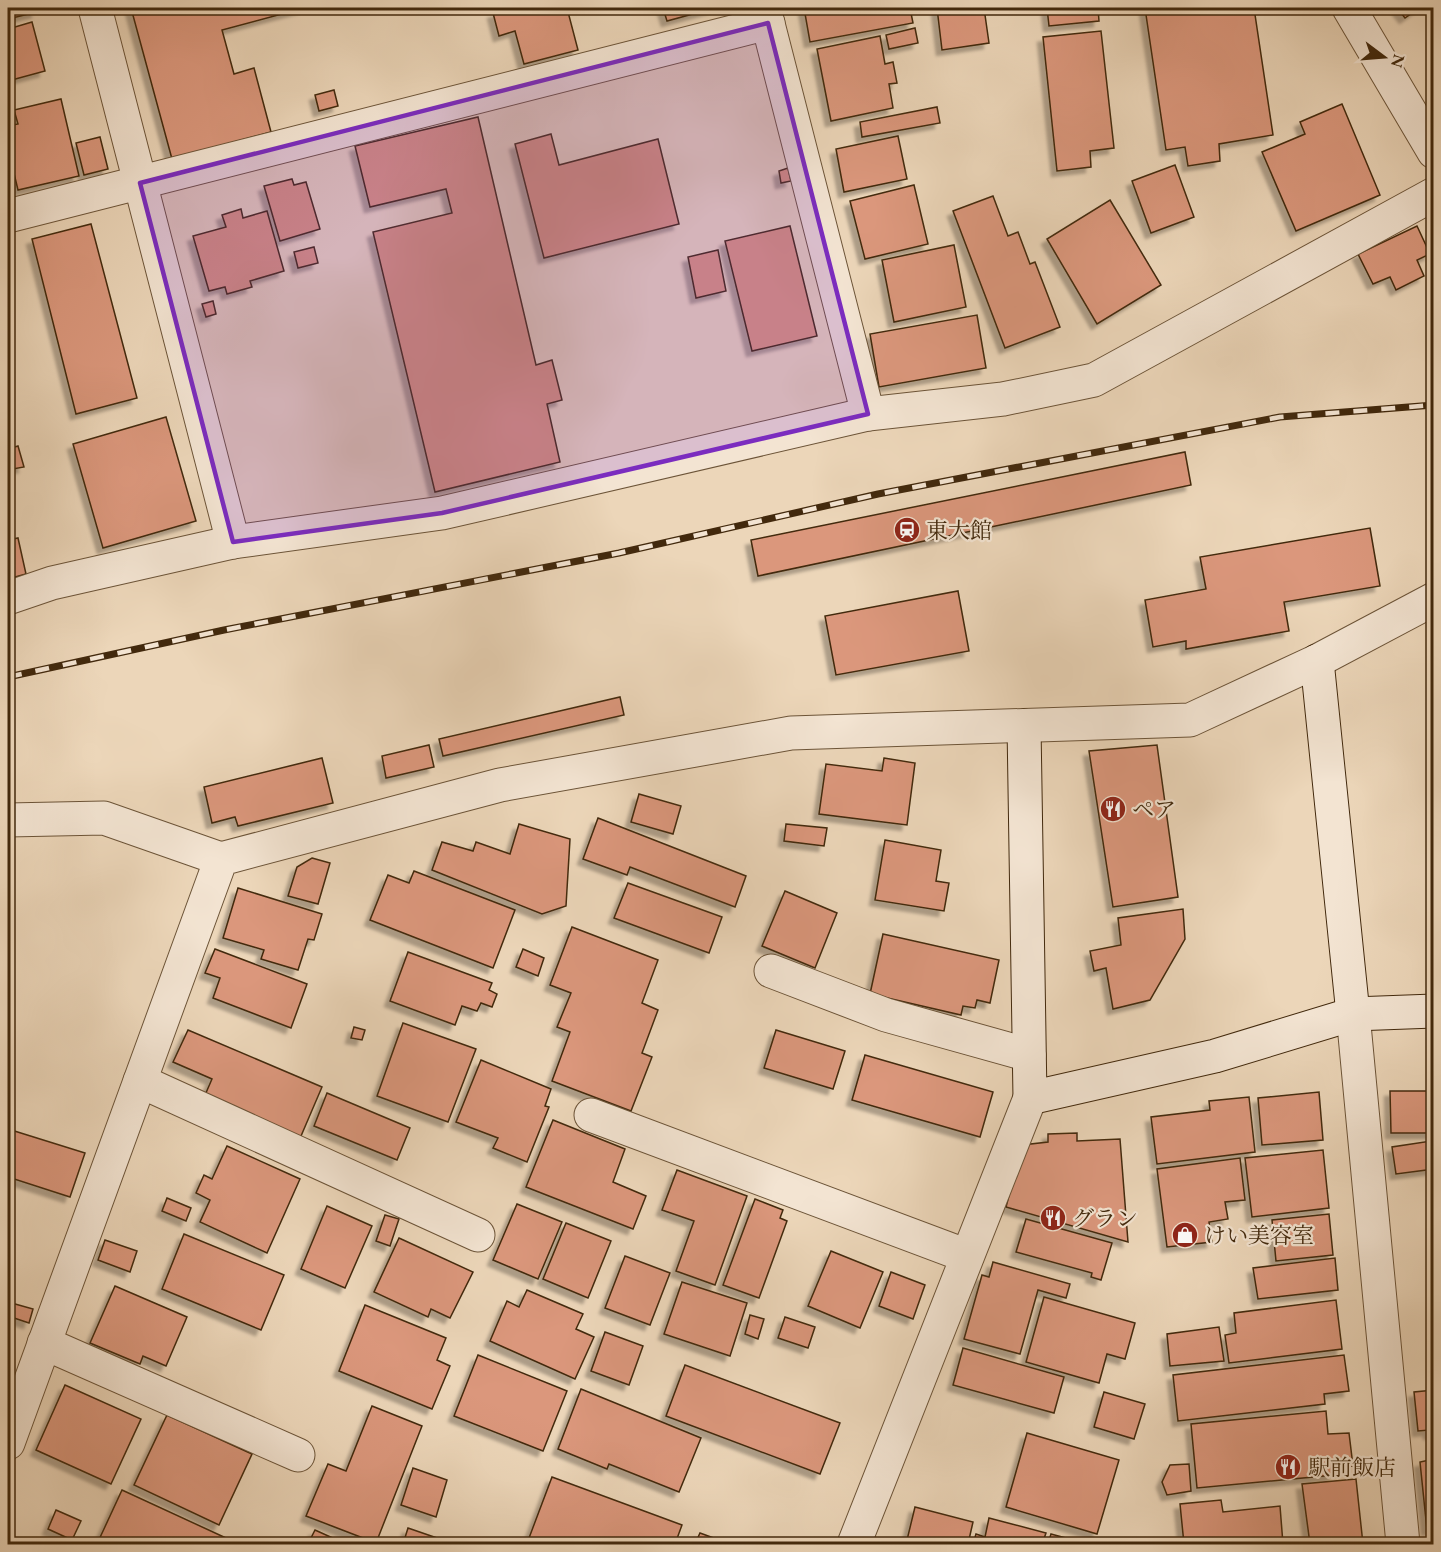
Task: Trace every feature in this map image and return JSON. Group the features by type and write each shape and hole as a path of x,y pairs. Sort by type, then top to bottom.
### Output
{"street":[{"path":"95,8 233,542"},
{"path":"1349,8 1434,152"},
{"path":"8,216 140,183 766,15 868,414"},
{"path":"8,598 52,583 233,542 442,513 868,414 1003,399 1094,380 1434,194"},
{"path":"8,820 104,818 221,859 500,785 791,733 1190,720 1317,661 1434,599"},
{"path":"1317,661 1403,1545"},
{"path":"854,1545 1030,1098 1024,726"},
{"path":"8,1443 221,859"},
{"path":"771,971 886,1016 1029,1055"},
{"path":"1030,1098 1215,1056 1353,1014 1434,1011"},
{"path":"140,1081 478,1235"},
{"path":"591,1115 967,1256"},
{"path":"44,1342 298,1455"}],"highlighted area":[{"path":"768,23 868,414 442,513 233,542 140,183"}],"building":[{"path":"8,8 36,8 37,12 8,19"},
{"path":"131,8 304,8 222,30 234,74 254,68 271,132 172,159"},
{"path":"512,8 567,8 578,50 524,64 515,31 499,36 493,13"},
{"path":"663,8 715,8 667,21"},
{"path":"804,8 910,8 913,23 810,42"},
{"path":"937,8 984,8 989,43 942,50"},
{"path":"1047,8 1098,8 1099,21 1049,26"},
{"path":"1145,8 1254,8 1273,135 1219,144 1220,161 1188,166 1185,147 1166,150"},
{"path":"1397,8 1419,8 1405,18"},
{"path":"32,22 45,71 8,81 8,29"},
{"path":"915,28 918,43 889,49 886,35"},
{"path":"1101,31 1114,148 1090,151 1091,167 1057,171 1043,37"},
{"path":"880,36 885,64 893,62 897,83 889,84 893,108 831,121 817,49"},
{"path":"334,90 338,106 319,111 315,95"},
{"path":"61,99 79,176 18,190 12,165 8,166 8,126 18,124 14,110"},
{"path":"1342,104 1380,195 1296,231 1262,152 1305,134 1300,122"},
{"path":"937,107 940,123 862,137 860,122"},
{"path":"478,117 536,365 552,360 562,400 547,404 560,462 435,492 373,232 452,213 446,189 370,207 355,146"},
{"path":"551,134 559,165 658,139 679,224 544,258 515,144"},
{"path":"898,136 907,179 844,192 836,149"},
{"path":"100,137 108,169 84,175 76,143"},
{"path":"1175,165 1194,217 1151,233 1132,181"},
{"path":"788,168 791,181 781,183 779,171"},
{"path":"292,179 294,185 306,182 320,229 280,241 264,186"},
{"path":"914,185 928,244 865,259 850,201"},
{"path":"993,196 1008,236 1018,232 1030,264 1035,262 1060,327 1005,348 953,211"},
{"path":"1110,200 1161,285 1097,324 1047,239"},
{"path":"241,209 243,218 267,211 284,271 250,281 252,287 227,294 225,287 209,291 193,236 226,227 222,215"},
{"path":"91,224 137,398 76,414 32,239"},
{"path":"790,226 817,336 752,351 725,241"},
{"path":"1417,226 1430,254 1417,260 1424,276 1396,290 1390,277 1373,284 1358,254"},
{"path":"954,245 966,307 894,322 882,260"},
{"path":"314,247 318,263 298,268 294,252"},
{"path":"718,250 726,291 696,298 688,257"},
{"path":"213,301 216,314 206,317 202,304"},
{"path":"977,315 986,368 879,387 870,334"},
{"path":"166,417 196,521 103,548 73,444"},
{"path":"18,446 24,467 13,469 8,449"},
{"path":"1185,452 1191,485 758,576 751,540"},
{"path":"1370,528 1380,586 1284,602 1289,631 1186,649 1186,641 1153,647 1145,600 1206,589 1200,557"},
{"path":"18,538 26,574 8,579 8,540"},
{"path":"958,591 969,651 836,675 825,616"},
{"path":"620,697 624,715 443,756 439,739"},
{"path":"429,745 434,767 386,778 382,756"},
{"path":"1157,745 1178,897 1113,907 1089,751"},
{"path":"322,758 333,803 238,826 235,817 212,823 204,787"},
{"path":"884,758 915,763 907,825 819,814 826,764 882,771"},
{"path":"639,794 681,806 673,834 631,822"},
{"path":"598,818 746,876 735,907 630,867 627,875 583,859"},
{"path":"519,824 570,839 566,906 542,914 432,870 442,842 473,851 476,842 510,854"},
{"path":"786,824 827,828 824,846 784,841"},
{"path":"885,840 941,850 936,881 949,883 944,911 875,900"},
{"path":"312,858 330,863 318,904 288,896 297,867"},
{"path":"414,871 515,910 493,968 370,920 388,875 409,883"},
{"path":"628,883 722,917 709,953 614,918"},
{"path":"238,888 322,914 314,940 308,939 298,970 261,959 264,950 223,938"},
{"path":"785,891 837,913 815,968 762,946"},
{"path":"1183,909 1185,939 1150,1000 1113,1009 1106,968 1094,971 1090,951 1121,945 1118,918"},
{"path":"572,927 658,960 642,1003 658,1010 642,1053 652,1057 631,1111 552,1081 570,1032 557,1027 571,993 550,985"},
{"path":"883,934 999,960 990,1003 977,1000 975,1008 963,1006 961,1015 870,994"},
{"path":"215,949 307,984 291,1028 213,998 220,978 205,973"},
{"path":"523,949 544,958 538,976 516,967"},
{"path":"408,952 492,983 489,990 497,994 492,1007 481,1003 477,1011 462,1006 455,1025 390,1001"},
{"path":"403,1023 476,1049 448,1122 377,1096"},
{"path":"354,1027 365,1030 362,1040 351,1038"},
{"path":"188,1030 322,1087 298,1143 202,1102 212,1079 173,1062"},
{"path":"776,1030 845,1051 833,1089 764,1068"},
{"path":"865,1055 993,1092 980,1137 852,1100"},
{"path":"481,1060 551,1089 545,1106 549,1107 527,1162 493,1148 498,1138 456,1122"},
{"path":"1390,1091 1434,1091 1434,1133 1391,1133"},
{"path":"1319,1092 1323,1140 1262,1145 1258,1098"},
{"path":"327,1093 410,1128 397,1160 314,1126"},
{"path":"1249,1097 1255,1152 1157,1164 1151,1117 1210,1110 1209,1101"},
{"path":"553,1120 625,1149 613,1182 646,1196 633,1229 526,1187"},
{"path":"8,1129 85,1153 70,1197 8,1177"},
{"path":"1077,1133 1077,1141 1120,1139 1128,1242 1006,1207 1022,1145 1048,1142 1048,1134"},
{"path":"1431,1141 1434,1169 1396,1174 1392,1147"},
{"path":"227,1146 300,1179 267,1253 200,1222 210,1200 196,1193 204,1175 212,1179"},
{"path":"1323,1150 1329,1208 1252,1217 1245,1158"},
{"path":"1240,1158 1245,1200 1225,1202 1228,1219 1209,1222 1212,1242 1167,1247 1157,1169"},
{"path":"677,1170 747,1196 715,1285 676,1271 694,1221 662,1210"},
{"path":"167,1198 191,1208 186,1221 162,1211"},
{"path":"755,1199 783,1210 780,1218 787,1221 759,1298 723,1285"},
{"path":"517,1204 562,1222 538,1279 493,1260"},
{"path":"327,1206 372,1226 345,1288 301,1269"},
{"path":"1329,1214 1333,1255 1276,1261 1272,1220"},
{"path":"385,1215 399,1219 390,1246 376,1241"},
{"path":"1026,1219 1112,1243 1101,1280 1091,1277 1092,1273 1016,1252"},
{"path":"566,1223 611,1241 588,1298 543,1279"},
{"path":"184,1234 284,1275 261,1330 162,1289"},
{"path":"399,1238 473,1272 450,1318 431,1309 428,1317 374,1292"},
{"path":"105,1240 137,1251 130,1272 98,1260"},
{"path":"831,1251 883,1272 860,1328 808,1306"},
{"path":"625,1256 670,1273 650,1325 605,1308"},
{"path":"1335,1258 1338,1290 1258,1299 1253,1268"},
{"path":"993,1262 1070,1284 1066,1298 1038,1290 1020,1354 964,1339 982,1275 989,1277"},
{"path":"891,1272 925,1285 913,1319 879,1306"},
{"path":"682,1282 747,1303 730,1356 664,1334"},
{"path":"115,1286 187,1317 166,1366 143,1356 140,1364 90,1343"},
{"path":"527,1290 583,1314 576,1329 594,1337 575,1379 490,1341 507,1301 519,1307"},
{"path":"1044,1297 1135,1323 1125,1359 1107,1354 1099,1383 1026,1362"},
{"path":"1336,1300 1342,1349 1229,1363 1225,1335 1236,1333 1234,1313"},
{"path":"8,1302 33,1309 29,1323 8,1316"},
{"path":"365,1305 446,1338 437,1360 450,1366 432,1409 339,1371"},
{"path":"750,1315 764,1319 758,1339 745,1334"},
{"path":"785,1317 815,1327 808,1348 778,1338"},
{"path":"1219,1327 1224,1361 1170,1366 1167,1334"},
{"path":"605,1332 643,1346 629,1385 591,1371"},
{"path":"963,1348 1064,1377 1054,1413 953,1385"},
{"path":"478,1355 567,1391 543,1451 454,1416"},
{"path":"1344,1355 1349,1391 1324,1394 1325,1404 1178,1421 1173,1375"},
{"path":"685,1365 840,1423 820,1474 666,1416"},
{"path":"65,1385 141,1419 111,1484 36,1450"},
{"path":"581,1389 701,1438 679,1492 609,1464 607,1469 558,1449"},
{"path":"1434,1390 1434,1434 1429,1434 1429,1430 1418,1431 1414,1392"},
{"path":"1104,1392 1145,1404 1134,1439 1094,1427"},
{"path":"372,1406 422,1426 376,1543 306,1516 328,1464 346,1471"},
{"path":"1326,1411 1328,1434 1349,1433 1353,1466 1333,1468 1334,1475 1197,1488 1191,1424"},
{"path":"167,1415 252,1454 219,1525 134,1485"},
{"path":"1027,1433 1119,1460 1097,1534 1006,1507"},
{"path":"1434,1459 1434,1529 1427,1530 1420,1462"},
{"path":"1189,1464 1191,1491 1167,1495 1162,1482 1170,1465"},
{"path":"413,1468 447,1480 436,1517 401,1505"},
{"path":"552,1477 682,1525 675,1544 545,1544 529,1538"},
{"path":"1356,1479 1363,1544 1310,1544 1302,1484"},
{"path":"122,1490 239,1544 97,1544"},
{"path":"1221,1500 1223,1512 1280,1506 1283,1544 1184,1544 1180,1504"},
{"path":"915,1507 973,1522 968,1544 906,1544"},
{"path":"56,1510 81,1521 72,1540 48,1529"},
{"path":"989,1518 1046,1533 1042,1544 973,1544 976,1534 985,1537"},
{"path":"408,1528 437,1538 434,1544 403,1544"},
{"path":"315,1530 346,1544 308,1544"},
{"path":"700,1533 730,1544 695,1544"},
{"path":"1051,1534 1088,1544 1048,1544"}],"railway":[{"path":"8,677 224,630 619,553 878,494 1280,417 1434,405"}],"place":[{"name":"東大館","path":"907,530"},
{"name":"ペア","path":"1113,809"},
{"name":"グラン","path":"1053,1218"},
{"name":"けい美容室","path":"1185,1235"},
{"name":"駅前飯店","path":"1288,1467"}]}
